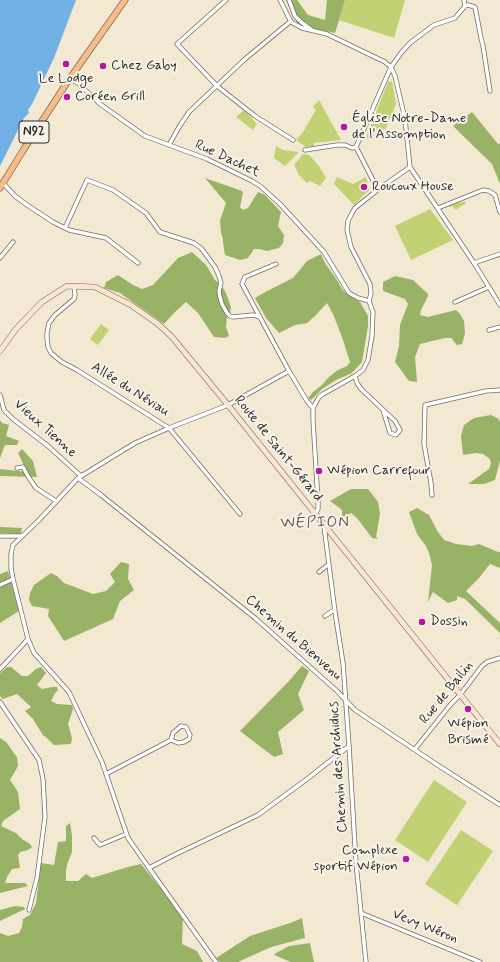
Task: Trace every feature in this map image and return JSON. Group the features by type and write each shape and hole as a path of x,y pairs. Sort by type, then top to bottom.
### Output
{"main road":[{"name":"N92","path":"1,186 70,78 125,0"},
{"name":"Route de Saint-Gérard","path":"0,351 16,329 42,302 68,286 95,287 131,305 158,324 172,337 228,405 500,744"}],"street":[{"path":"226,0 178,44 217,86 255,116 293,140"},
{"path":"280,0 291,22 302,28 327,34 385,62 391,67 395,76 405,119 410,167 500,305"},
{"path":"289,0 295,16 313,31"},
{"path":"464,0 465,6"},
{"path":"356,147 391,67 401,53 410,43 434,25 455,18 465,6 468,5 475,7 490,91"},
{"path":"169,146 189,112 245,59 291,22"},
{"name":"Rue Dachet","path":"70,78 79,84 100,104 145,136 208,159 260,186 280,204 324,252 349,293 358,298 369,301"},
{"path":"305,150 337,145 345,145 352,148 356,147"},
{"path":"356,147 378,190"},
{"path":"315,514 318,508 318,501 313,408 322,394 355,376 365,367 370,352 373,327 373,312 369,301 371,293 370,284 351,247 348,235 348,221 350,215 356,208 410,167"},
{"path":"65,228 87,180 113,190 146,213 160,232 194,243 201,248 216,267 220,276 220,297 222,304 230,316 253,315 260,317"},
{"path":"1,186 27,205 69,230 106,238 138,263"},
{"path":"438,208 483,190 488,190 495,195 500,212"},
{"path":"0,258 13,242"},
{"path":"474,263 500,254"},
{"path":"276,264 245,277 242,284 289,371 307,401 313,408"},
{"name":"Allée du Néviau","path":"74,286 74,299 55,315 49,323 47,338 48,348 51,353 62,362 169,428 240,514"},
{"path":"455,302 489,287"},
{"path":"489,330 500,327"},
{"path":"216,962 128,838 102,762 69,692 34,653 28,639 13,579 11,554 13,545 80,477 135,443 228,405 289,371"},
{"path":"355,376 361,389 395,421 400,430 396,435 390,433 383,410"},
{"path":"432,495 432,483 424,444 426,405 500,390"},
{"name":"Vieux Tienne","path":"0,395 4,410 12,419 48,446 80,477"},
{"path":"17,468 22,467 36,488 56,501"},
{"name":"Chemin du Bienvenu","path":"80,477 255,618 337,691 355,710 500,805"},
{"name":"Chemin des Archiducs","path":"324,524 334,610 343,663 356,863 366,962"},
{"path":"0,536 22,536"},
{"path":"319,572 329,564"},
{"path":"0,585 13,579"},
{"path":"325,616 334,610"},
{"path":"0,669 28,639"},
{"name":"Rue de Bailin","path":"415,749 482,666 487,662 500,658"},
{"path":"0,702 39,760 43,779 45,817 38,878 29,910"},
{"path":"106,774 171,740 173,733 181,726 186,727 190,735 189,739 178,743 171,740"},
{"path":"149,868 258,815 349,746"},
{"path":"94,838 100,845 126,834"},
{"name":"Vevy Wéron","path":"361,913 480,962"}],"green space":[{"path":"286,0 297,0 308,15 325,20 327,0 345,0 335,33 298,25"},
{"path":"345,0 405,0 394,38 339,20"},
{"path":"392,81 396,104 386,128 365,140 388,82"},
{"path":"319,100 341,140 314,143 314,146 306,147 296,140 303,132 316,110 313,107"},
{"path":"244,110 257,124 253,130 236,117"},
{"path":"472,112 498,144 500,143 500,184 492,164 453,126"},
{"path":"276,146 283,150 299,152 285,166 274,158"},
{"path":"303,154 309,155 319,166 326,178 320,186 310,181 307,183 299,175 294,165"},
{"path":"337,177 353,184 366,177 369,190 354,205 334,184"},
{"path":"205,178 242,191 243,193 240,207 243,210 248,208 258,192 265,195 281,212 278,226 284,235 283,243 279,248 267,251 254,249 248,258 240,260 225,255 220,221 226,203"},
{"path":"459,201 461,203 465,201 466,203 456,210 452,206 448,206"},
{"path":"430,209 453,240 411,260 395,226"},
{"path":"192,252 206,265 215,280 221,285 226,293 231,307 230,313 227,317 226,327 229,336 225,338 214,337 198,313 186,302 164,324 120,293 104,288 106,282 118,275 142,289 153,285 178,258"},
{"path":"321,254 325,263 342,289 351,297 360,302 368,316 368,326 362,362 352,373 336,380 322,389 311,400 308,398 313,392 329,377 338,370 347,366 350,362 342,337 327,303 307,323 295,325 279,333 266,318 255,298 293,278 307,261"},
{"path":"395,276 413,280 428,294 420,315 428,317 456,310 464,321 465,334 462,344 457,345 451,338 445,338 420,344 415,357 417,382 409,381 395,362 399,346 400,325 408,304 405,299 383,291 383,282"},
{"path":"101,324 109,330 98,345 90,339"},
{"path":"491,415 499,419 500,422 500,461 495,480 484,484 468,484 489,469 491,463 490,459 483,454 475,453 463,455 461,436 464,425 474,418"},
{"path":"0,420 2,423 9,425 6,436 19,441 17,445 5,445 0,458"},
{"path":"22,449 33,461 37,477 0,476 0,469 27,472 18,453"},
{"path":"351,489 368,489 378,502 380,514 376,537 379,539 372,538 357,518 351,513 340,520 342,510 330,501"},
{"path":"417,508 429,515 444,540 456,544 472,546 479,544 500,552 500,568 490,564 466,591 500,623 500,633 465,599 457,596 457,600 448,603 433,592 428,602 432,565 426,546 417,534 409,512"},
{"path":"0,527 22,528 21,534 0,533"},
{"path":"121,562 129,564 128,579 134,590 120,601 113,619 64,641 48,616 49,609 32,606 29,600 30,593 34,585 51,573 57,576 64,583 93,594 106,591 115,582 110,574"},
{"path":"8,571 19,611 0,623 0,574"},
{"path":"302,666 309,671 298,694 304,710 278,732 283,754 274,757 240,731"},
{"path":"7,667 11,667 22,676 28,676 36,669 41,667 46,673 37,685 42,689 57,687 58,690 51,701 57,704 72,705 73,709 68,724 72,738 71,744 54,745 43,735 33,719 25,711 31,707 17,694 3,699 0,696 0,673"},
{"path":"0,738 6,742 17,757 18,766 10,780 18,792 20,809 3,821 1,826 16,833 32,847 28,850 20,852 18,855 20,868 12,869 5,883 25,883 28,886 0,893"},
{"path":"434,780 467,802 428,862 395,840"},
{"path":"70,823 72,852 66,870 66,881 78,881 86,874 92,878 141,864 183,916 182,944 197,951 203,962 0,962 0,933 8,936 19,933 22,927 23,919 30,915 36,903 41,863 54,865 58,842 66,841 66,826"},
{"path":"461,830 493,851 457,905 425,884"},
{"path":"15,906 24,907 25,909 0,921 0,910"},
{"path":"302,918 305,938 271,947 238,962 220,962 216,958 250,936"},
{"path":"310,943 314,962 291,962 274,955 289,946"}],"water":[{"path":"0,0 76,0 54,58 28,110 29,113 24,118 0,166"}],"place":[{"name":"Le Lodge","path":"66,64"},
{"name":"Chez Gaby","path":"103,66"},
{"name":"Coréen Grill","path":"67,97"},
{"name":"Église Notre-Dame de l'Assomption","path":"344,127"},
{"name":"Roucoux House","path":"364,187"},
{"name":"Wépion Carrefour","path":"319,471"},
{"name":"Dossin","path":"422,622"},
{"name":"Wépion Brismé","path":"468,709"},
{"name":"Complexe sportif Wépion","path":"406,859"}],"district":[{"name":"WÉPION","path":"315,524"}]}
